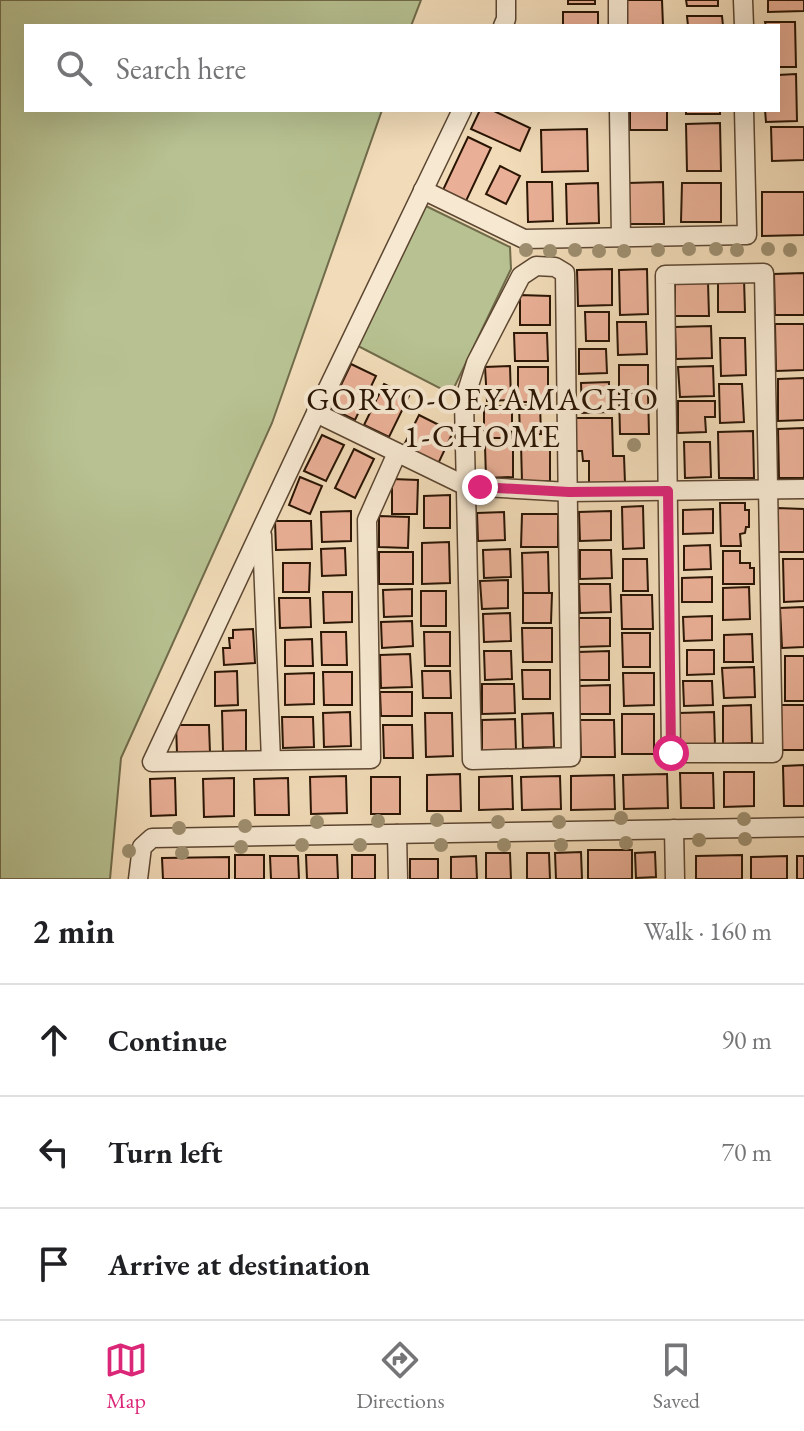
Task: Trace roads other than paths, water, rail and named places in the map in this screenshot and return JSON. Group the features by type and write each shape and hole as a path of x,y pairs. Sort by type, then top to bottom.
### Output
{"street":[{"path":"504,24 506,0"},
{"path":"618,0 618,24"},
{"path":"743,0 744,24"},
{"path":"397,453 367,520 371,759 152,762 461,112"},
{"path":"619,112 621,237"},
{"path":"423,190 524,239 747,235 744,112"},
{"path":"536,266 555,267 565,273 571,757 472,760 466,486 464,401 476,363 521,276 536,266"},
{"path":"764,273 773,753 671,753 668,491 665,275 764,273"},
{"path":"316,413 466,486 569,492 804,489"},
{"path":"262,529 271,760"},
{"path":"138,879 142,847 152,838 804,827"},
{"path":"674,829 675,879"},
{"path":"397,834 398,879"}],"district":[{"name":"GORYO-OEYAMACHO 1-CHOME","path":"483,418"}]}
